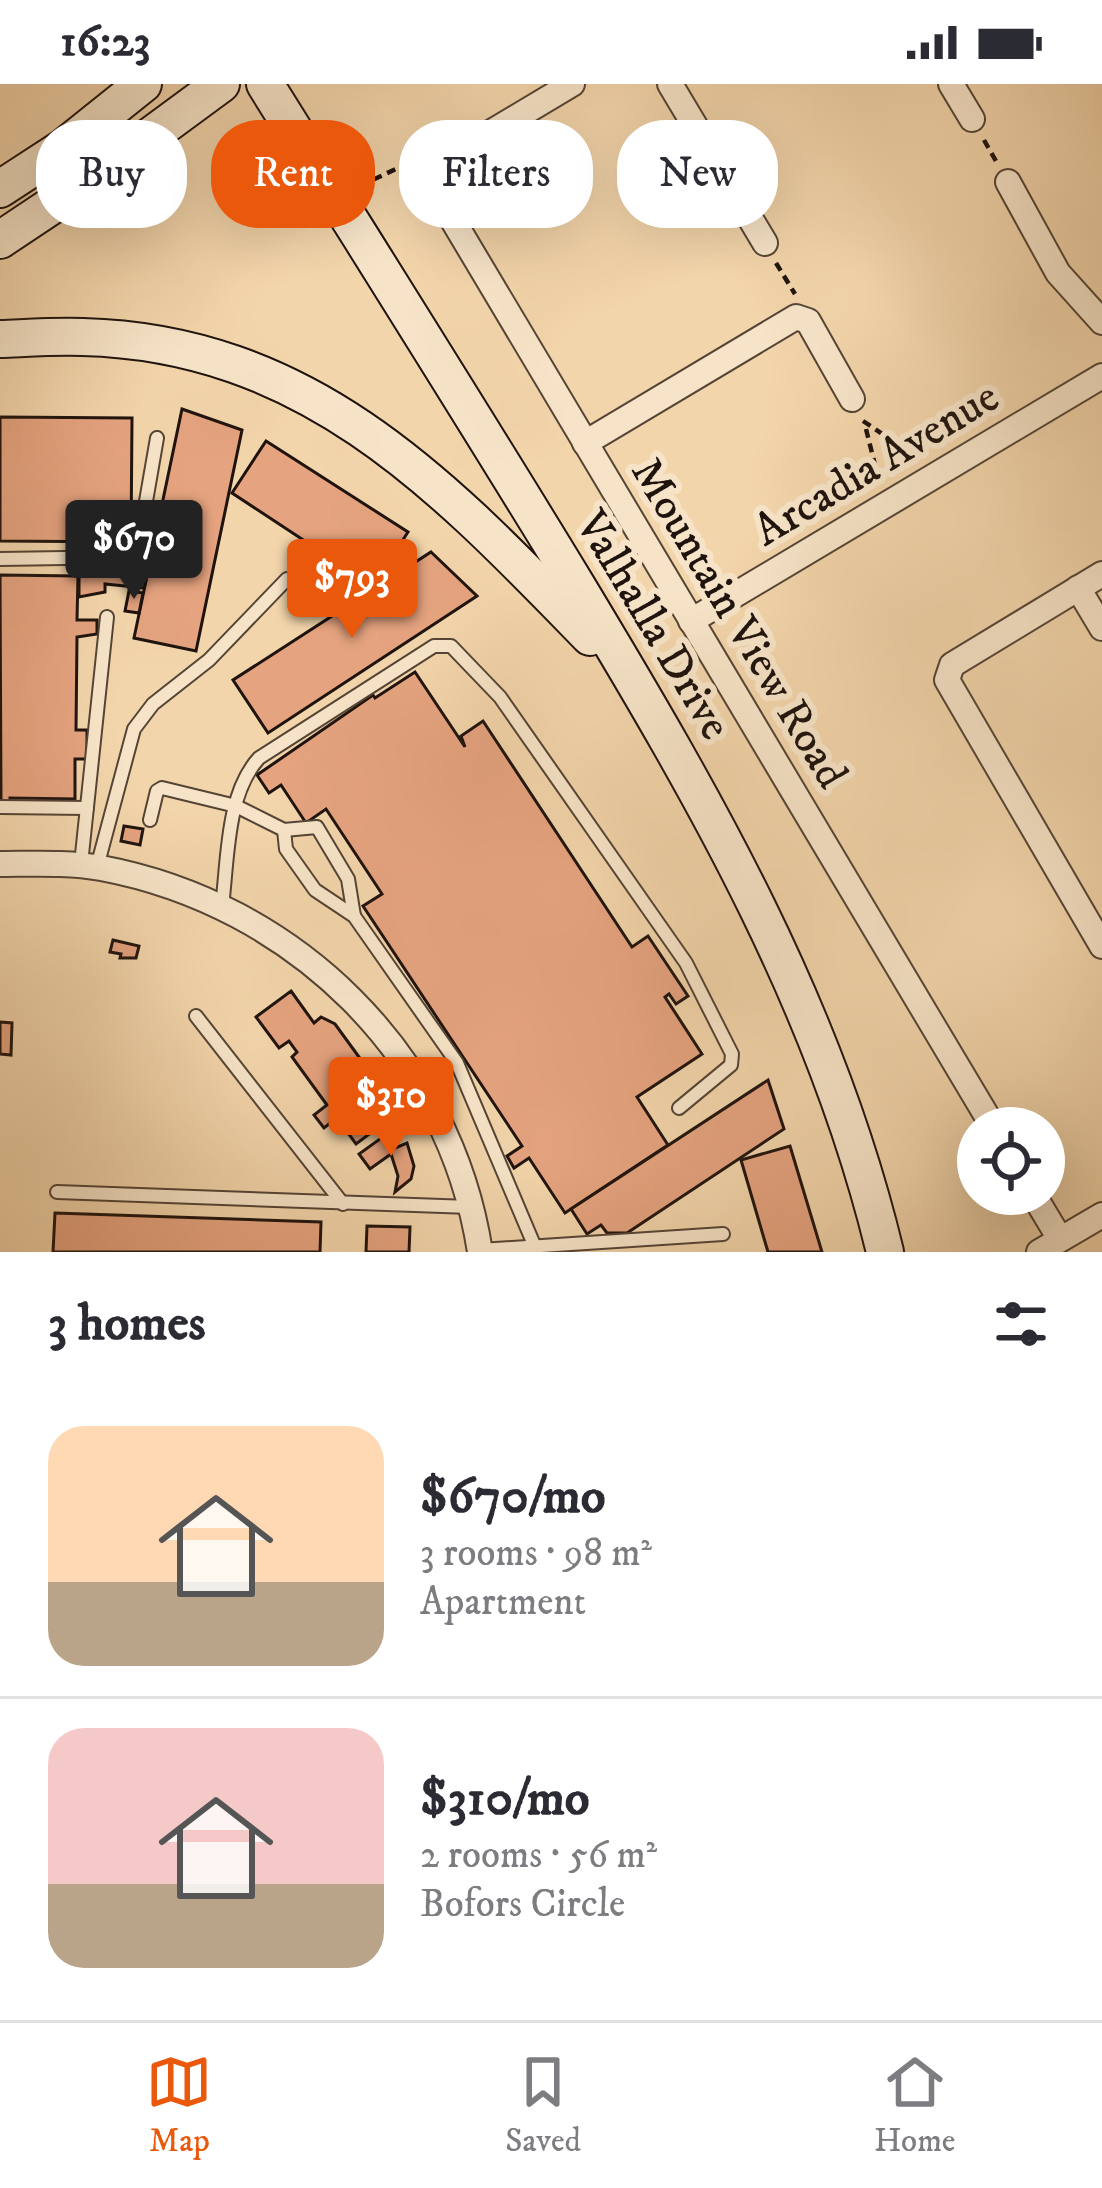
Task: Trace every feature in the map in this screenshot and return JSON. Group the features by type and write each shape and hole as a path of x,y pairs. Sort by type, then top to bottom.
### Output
{"main road":[{"path":"0,189 63,148 143,84"},
{"path":"0,240 221,84"},
{"name":"Valhalla Drive","path":"265,84 661,724 745,877 787,966 857,1148 885,1252"},
{"path":"0,339 84,337 184,351 275,381 364,428 476,521 596,643 661,724"}],"street":[{"path":"505,120 572,84"},
{"path":"670,84 765,243"},
{"path":"951,84 972,119"},
{"path":"1008,182 1058,273 1102,322"},
{"name":"Mountain View Road","path":"457,228 981,1107"},
{"path":"585,443 796,317 808,321 852,399"},
{"name":"Arcadia Avenue","path":"691,621 1102,376"},
{"path":"1102,574 952,665 947,680 1102,946"},
{"path":"1078,588 1102,628"},
{"path":"0,864 89,866 160,882 222,906 307,957 377,1023 428,1095 472,1207 480,1251"},
{"path":"1040,1215 1050,1246 1102,1215"}],"lane":[{"path":"0,559 129,557 137,553 157,438"},
{"path":"89,866 143,714 209,660 287,579"},
{"path":"89,866 87,808 107,617"},
{"path":"222,906 236,806 242,782 259,758 434,646 451,646 500,697 673,944 732,1054 731,1065 679,1108"},
{"path":"150,820 159,789 236,806 284,830 321,830 348,879 354,916"},
{"path":"0,807 87,808"},
{"path":"284,830 286,849 315,890 354,916 466,1079 535,1247"},
{"path":"196,1016 343,1204"},
{"path":"57,1192 472,1207"},
{"path":"480,1251 723,1234"}],"path":[{"path":"972,119 1008,182"},
{"path":"765,243 798,299"},
{"path":"852,399 883,488"},
{"path":"865,426 908,451 916,469"}],"building":[{"path":"182,409 242,430 196,651 134,638"},
{"path":"0,417 132,418 131,542 0,541"},
{"path":"266,441 408,532 373,586 232,493"},
{"path":"431,552 477,596 268,733 233,680"},
{"path":"0,575 78,576 77,620 97,620 97,634 77,637 76,730 87,730 87,759 75,759 75,799 10,798 10,804 1,804"},
{"path":"147,576 144,588 105,584 105,592 79,597 79,577"},
{"path":"129,591 143,593 139,613 125,611"},
{"path":"415,672 465,747 461,736 483,721 632,947 648,936 688,996 676,1004 669,994 665,997 702,1054 637,1097 668,1145 565,1213 529,1158 514,1168 507,1156 522,1146 363,906 382,894 326,809 306,823 281,785 269,793 257,775 373,695"},
{"path":"124,826 143,829 140,845 121,841"},
{"path":"113,940 139,946 136,958 110,952"},
{"path":"291,991 314,1023 321,1017 335,1024 399,1112 356,1144 337,1118 324,1128 314,1115 327,1105 292,1057 297,1052 289,1041 279,1048 256,1017"},
{"path":"0,1022 12,1023 11,1055 0,1054"},
{"path":"768,1080 784,1129 627,1233 607,1233 601,1225 587,1234 571,1209"},
{"path":"384,1136 393,1149 407,1143 414,1166 411,1179 395,1192 398,1176 391,1154 370,1169 359,1154"},
{"path":"790,1146 822,1252 768,1252 741,1160"},
{"path":"55,1213 321,1222 320,1252 53,1252"},
{"path":"367,1226 410,1227 409,1252 366,1252"}]}
